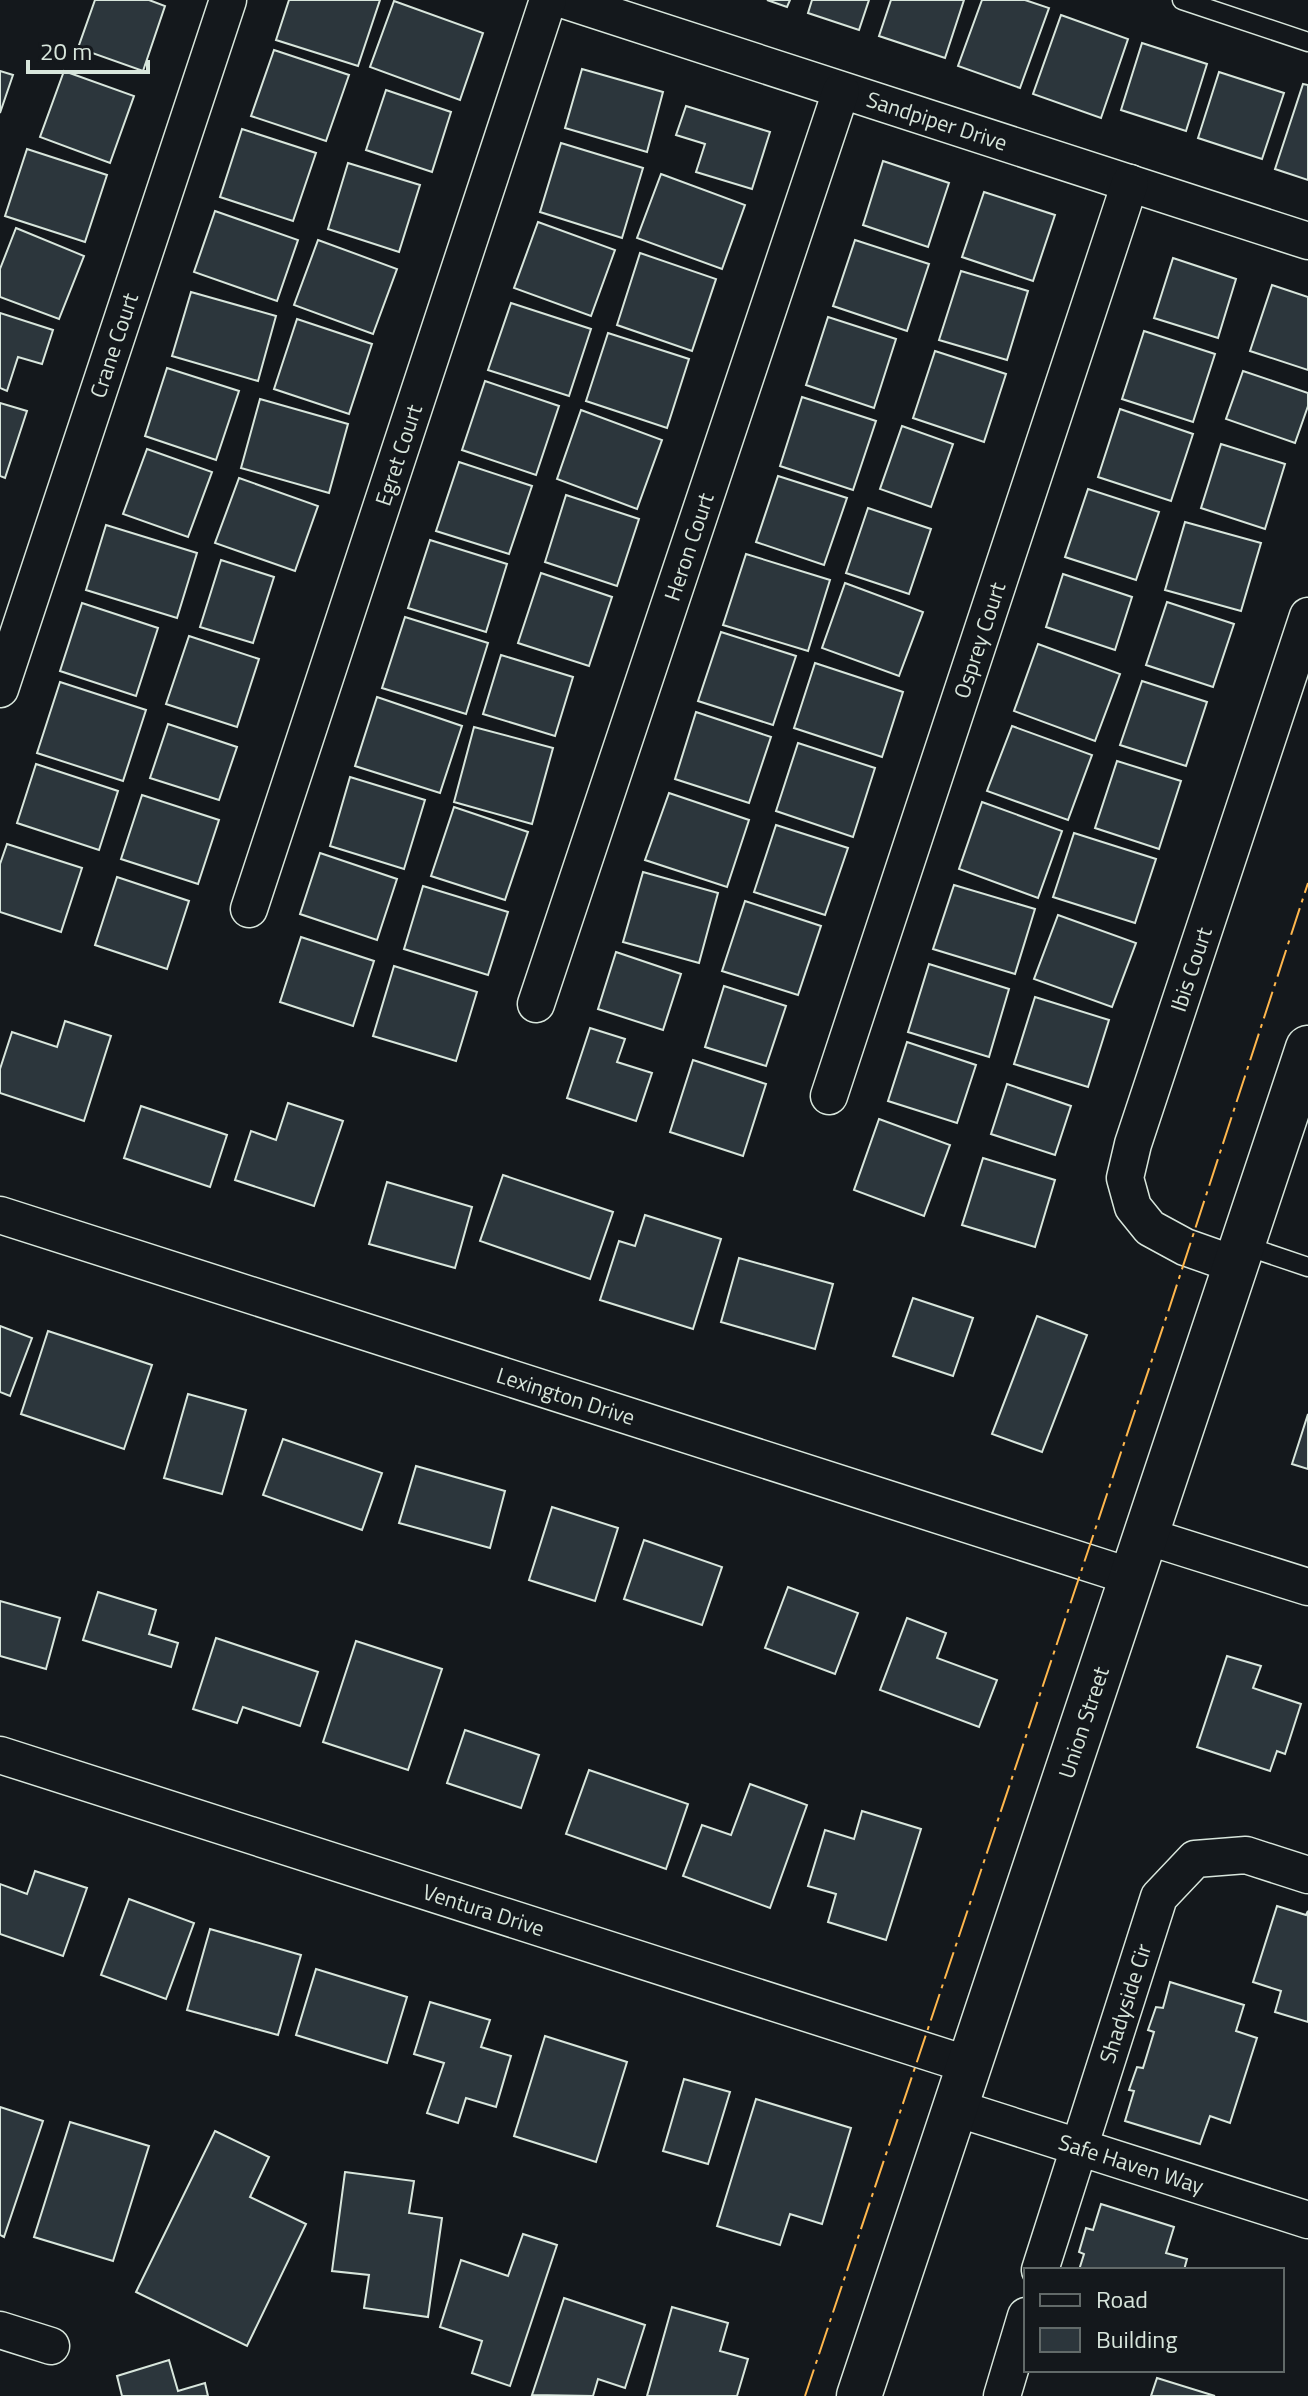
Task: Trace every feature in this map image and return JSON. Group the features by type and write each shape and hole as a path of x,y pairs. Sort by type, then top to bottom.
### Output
{"street":[{"name":"Crane Court","path":"0,689 228,0"},
{"name":"Egret Court","path":"249,909 548,0"},
{"name":"Sandpiper Drive","path":"564,0 1308,241"},
{"name":"Heron Court","path":"536,1004 841,91"},
{"name":"Osprey Court","path":"829,1096 1130,183"},
{"name":"Ibis Court","path":"1240,1255 1185,1247 1150,1228 1133,1207 1125,1178 1133,1144 1308,616"},
{"name":"Union Street","path":"859,2396 1308,1048"},
{"name":"Lexington Drive","path":"0,1215 1132,1577"},
{"path":"1146,1536 1308,1587"},
{"name":"Ventura Drive","path":"0,1755 969,2065"},
{"name":"Shadyside Cir","path":"1041,2268 1159,1897 1195,1859 1246,1855 1308,1875"},
{"name":"Safe Haven Way","path":"956,2108 1308,2220"},
{"path":"1002,2396 1024,2323"},
{"path":"0,2330 51,2346"}],"lane":[{"path":"1182,0 1308,42"},
{"path":"1240,1255 1308,1267"}],"building":[{"path":"95,0 149,0 165,6 143,71 78,48"},
{"path":"289,0 380,0 358,66 276,40"},
{"path":"767,0 790,0 787,7"},
{"path":"812,0 869,0 859,30 808,13"},
{"path":"891,0 964,0 945,58 879,36"},
{"path":"982,0 1025,0 1049,8 1020,88 958,66"},
{"path":"394,1 483,33 460,100 370,67"},
{"path":"1061,15 1128,39 1101,118 1033,94"},
{"path":"1142,43 1207,64 1186,131 1121,110"},
{"path":"274,50 349,75 326,141 251,116"},
{"path":"582,69 663,92 647,152 565,128"},
{"path":"0,71 13,75 0,113"},
{"path":"64,71 134,96 110,163 40,137"},
{"path":"1219,72 1284,93 1262,159 1198,138"},
{"path":"1303,84 1308,85 1308,180 1275,169"},
{"path":"386,90 451,112 432,172 366,150"},
{"path":"686,106 770,132 752,189 696,172 705,144 676,135"},
{"path":"242,129 316,153 293,221 220,197"},
{"path":"561,143 643,168 622,238 540,212"},
{"path":"27,149 107,175 85,242 5,216"},
{"path":"883,161 949,183 928,247 863,225"},
{"path":"348,163 420,185 399,252 328,229"},
{"path":"661,174 745,205 722,269 637,238"},
{"path":"984,192 1055,215 1033,281 962,257"},
{"path":"215,211 298,240 277,301 194,272"},
{"path":"538,222 615,250 591,316 514,288"},
{"path":"16,228 84,256 59,319 0,297 0,269"},
{"path":"318,240 397,269 373,334 294,305"},
{"path":"855,240 929,264 907,331 833,306"},
{"path":"640,253 716,279 692,351 617,325"},
{"path":"1173,258 1236,279 1218,338 1154,318"},
{"path":"961,271 1028,291 1007,360 939,340"},
{"path":"1272,285 1308,297 1308,370 1250,351"},
{"path":"191,292 276,316 258,381 172,356"},
{"path":"511,303 591,329 569,396 488,370"},
{"path":"0,313 53,330 42,364 18,357 7,391 0,388"},
{"path":"828,317 896,339 874,408 806,385"},
{"path":"297,319 372,344 349,414 274,389"},
{"path":"1144,331 1215,354 1193,422 1122,399"},
{"path":"608,333 689,359 667,428 586,401"},
{"path":"935,351 1006,374 984,442 913,418"},
{"path":"167,368 239,391 216,460 145,436"},
{"path":"1243,371 1308,393 1308,406 1295,443 1226,419"},
{"path":"485,381 559,406 536,475 462,450"},
{"path":"802,397 876,421 853,490 780,466"},
{"path":"260,399 348,424 329,493 241,468"},
{"path":"0,403 27,411 5,478 0,476"},
{"path":"1120,409 1193,434 1171,501 1098,477"},
{"path":"581,410 662,440 637,509 557,479"},
{"path":"902,426 953,444 931,507 880,489"},
{"path":"1221,444 1285,464 1265,529 1201,508"},
{"path":"147,449 212,472 188,537 123,514"},
{"path":"459,462 532,486 509,554 436,531"},
{"path":"778,476 847,498 824,565 756,542"},
{"path":"239,478 318,506 295,571 215,543"},
{"path":"1088,489 1159,512 1136,580 1065,557"},
{"path":"566,495 639,519 617,586 545,562"},
{"path":"868,508 931,529 909,594 846,573"},
{"path":"1185,522 1261,543 1241,611 1165,590"},
{"path":"106,525 197,553 177,618 86,590"},
{"path":"430,540 507,564 486,632 408,608"},
{"path":"746,554 830,580 808,651 723,625"},
{"path":"221,560 274,577 253,643 200,627"},
{"path":"541,573 612,597 589,666 518,643"},
{"path":"1063,574 1132,597 1115,650 1046,627"},
{"path":"845,583 923,612 899,676 822,648"},
{"path":"1167,602 1234,624 1213,687 1146,665"},
{"path":"82,603 158,628 136,696 60,671"},
{"path":"405,617 488,643 466,714 382,688"},
{"path":"721,632 796,656 773,725 698,701"},
{"path":"189,636 259,659 237,727 166,704"},
{"path":"1038,644 1120,674 1095,741 1014,711"},
{"path":"501,655 573,677 555,736 483,714"},
{"path":"815,663 903,692 882,757 794,728"},
{"path":"1142,681 1207,702 1186,766 1120,745"},
{"path":"60,682 146,710 123,781 37,753"},
{"path":"377,697 462,726 440,793 355,766"},
{"path":"696,712 771,737 749,803 675,779"},
{"path":"168,724 237,747 219,800 150,778"},
{"path":"1012,726 1092,755 1068,820 987,791"},
{"path":"474,727 553,748 532,824 454,802"},
{"path":"798,743 875,768 853,837 776,811"},
{"path":"1117,761 1181,781 1159,849 1095,828"},
{"path":"36,764 118,791 99,850 17,823"},
{"path":"350,777 425,800 404,869 330,846"},
{"path":"669,793 749,820 727,887 645,860"},
{"path":"142,795 219,820 198,884 121,859"},
{"path":"982,802 1062,831 1038,898 959,869"},
{"path":"454,807 528,832 505,900 431,876"},
{"path":"776,825 848,848 825,915 754,892"},
{"path":"1074,833 1156,859 1135,923 1053,897"},
{"path":"7,844 82,868 61,932 0,912 0,864"},
{"path":"320,853 397,879 377,940 300,914"},
{"path":"643,872 718,893 699,963 623,942"},
{"path":"117,877 189,901 167,969 95,945"},
{"path":"954,885 1035,909 1015,974 933,949"},
{"path":"423,886 508,912 488,975 404,949"},
{"path":"745,901 821,926 798,995 722,971"},
{"path":"1058,915 1136,943 1112,1007 1034,979"},
{"path":"301,937 374,961 353,1026 280,1002"},
{"path":"616,952 681,974 663,1030 598,1009"},
{"path":"929,964 1009,989 989,1057 908,1032"},
{"path":"394,966 477,992 456,1061 373,1036"},
{"path":"724,986 786,1006 766,1066 705,1047"},
{"path":"1035,997 1109,1020 1088,1087 1014,1064"},
{"path":"65,1021 111,1036 84,1121 0,1093 0,1069 12,1032 57,1047"},
{"path":"590,1028 625,1039 617,1062 652,1073 636,1121 567,1098"},
{"path":"907,1042 976,1065 957,1123 888,1101"},
{"path":"693,1060 766,1084 743,1156 670,1132"},
{"path":"1007,1084 1071,1106 1055,1155 991,1134"},
{"path":"288,1103 343,1121 314,1206 235,1180 251,1131 276,1140"},
{"path":"141,1106 227,1135 210,1187 124,1158"},
{"path":"879,1119 950,1145 924,1216 854,1190"},
{"path":"983,1158 1055,1180 1035,1247 962,1225"},
{"path":"503,1175 613,1212 590,1279 480,1241"},
{"path":"387,1182 472,1207 455,1268 369,1244"},
{"path":"645,1215 721,1239 693,1329 600,1300 619,1241 635,1246"},
{"path":"739,1258 833,1284 815,1349 721,1322"},
{"path":"913,1298 973,1318 953,1376 893,1356"},
{"path":"1037,1316 1087,1335 1042,1452 992,1434"},
{"path":"0,1326 32,1338 10,1396 0,1392"},
{"path":"48,1331 152,1365 124,1449 21,1414"},
{"path":"188,1394 246,1410 222,1494 164,1478"},
{"path":"1308,1414 1308,1469 1292,1464"},
{"path":"283,1439 382,1473 362,1530 263,1495"},
{"path":"416,1466 505,1491 490,1548 399,1523"},
{"path":"552,1507 618,1528 595,1601 529,1580"},
{"path":"644,1540 722,1567 702,1625 624,1599"},
{"path":"788,1587 858,1613 835,1674 765,1648"},
{"path":"98,1592 156,1610 149,1634 178,1643 171,1667 83,1640"},
{"path":"0,1601 60,1618 46,1669 0,1656"},
{"path":"907,1618 946,1633 937,1658 997,1680 979,1727 880,1690"},
{"path":"216,1638 318,1672 300,1726 243,1707 237,1723 193,1709"},
{"path":"356,1641 442,1669 408,1770 323,1742"},
{"path":"1227,1656 1261,1666 1253,1688 1301,1704 1285,1754 1277,1751 1270,1771 1197,1747"},
{"path":"465,1730 539,1755 521,1808 447,1783"},
{"path":"589,1770 688,1804 666,1869 566,1834"},
{"path":"750,1784 807,1805 770,1908 683,1876 702,1825 731,1835"},
{"path":"862,1811 921,1829 886,1940 828,1922 836,1894 808,1886 825,1830 854,1839"},
{"path":"35,1871 87,1888 63,1956 0,1934 0,1884 27,1894"},
{"path":"129,1899 194,1923 166,1999 101,1975"},
{"path":"1277,1906 1306,1915 1308,1911 1308,2022 1275,2012 1281,1991 1253,1982"},
{"path":"210,1929 301,1955 278,2035 187,2010"},
{"path":"316,1969 407,1997 387,2063 296,2035"},
{"path":"1170,1982 1244,2005 1236,2031 1257,2038 1230,2123 1210,2116 1200,2144 1125,2121 1134,2091 1129,2090 1137,2067 1143,2068 1154,2032 1148,2030 1156,2007 1163,2008"},
{"path":"430,2002 490,2020 481,2047 511,2056 496,2107 466,2098 458,2123 427,2113 444,2063 414,2054"},
{"path":"545,2036 627,2062 596,2162 514,2136"},
{"path":"684,2079 730,2092 708,2164 663,2151"},
{"path":"756,2099 851,2128 822,2224 790,2214 780,2245 717,2226"},
{"path":"0,2107 43,2121 4,2237 0,2235"},
{"path":"70,2122 149,2146 113,2261 34,2237"},
{"path":"215,2131 269,2157 250,2197 306,2224 247,2346 136,2292"},
{"path":"345,2172 414,2181 409,2213 442,2218 428,2317 364,2308 369,2275 332,2271"},
{"path":"1101,2204 1174,2227 1166,2253 1187,2259 1185,2268 1080,2268 1084,2254 1079,2252 1086,2228 1093,2230"},
{"path":"523,2234 557,2245 510,2386 472,2373 482,2341 440,2327 461,2260 508,2276"},
{"path":"564,2298 645,2325 625,2388 598,2379 593,2396 532,2395"},
{"path":"672,2307 728,2323 720,2351 748,2359 737,2396 647,2396"},
{"path":"169,2360 178,2391 205,2383 208,2396 122,2396 117,2376"},
{"path":"1157,2378 1215,2396 1151,2396"}],"power":[{"path":"805,2396 1168,1312 1308,883"}]}
